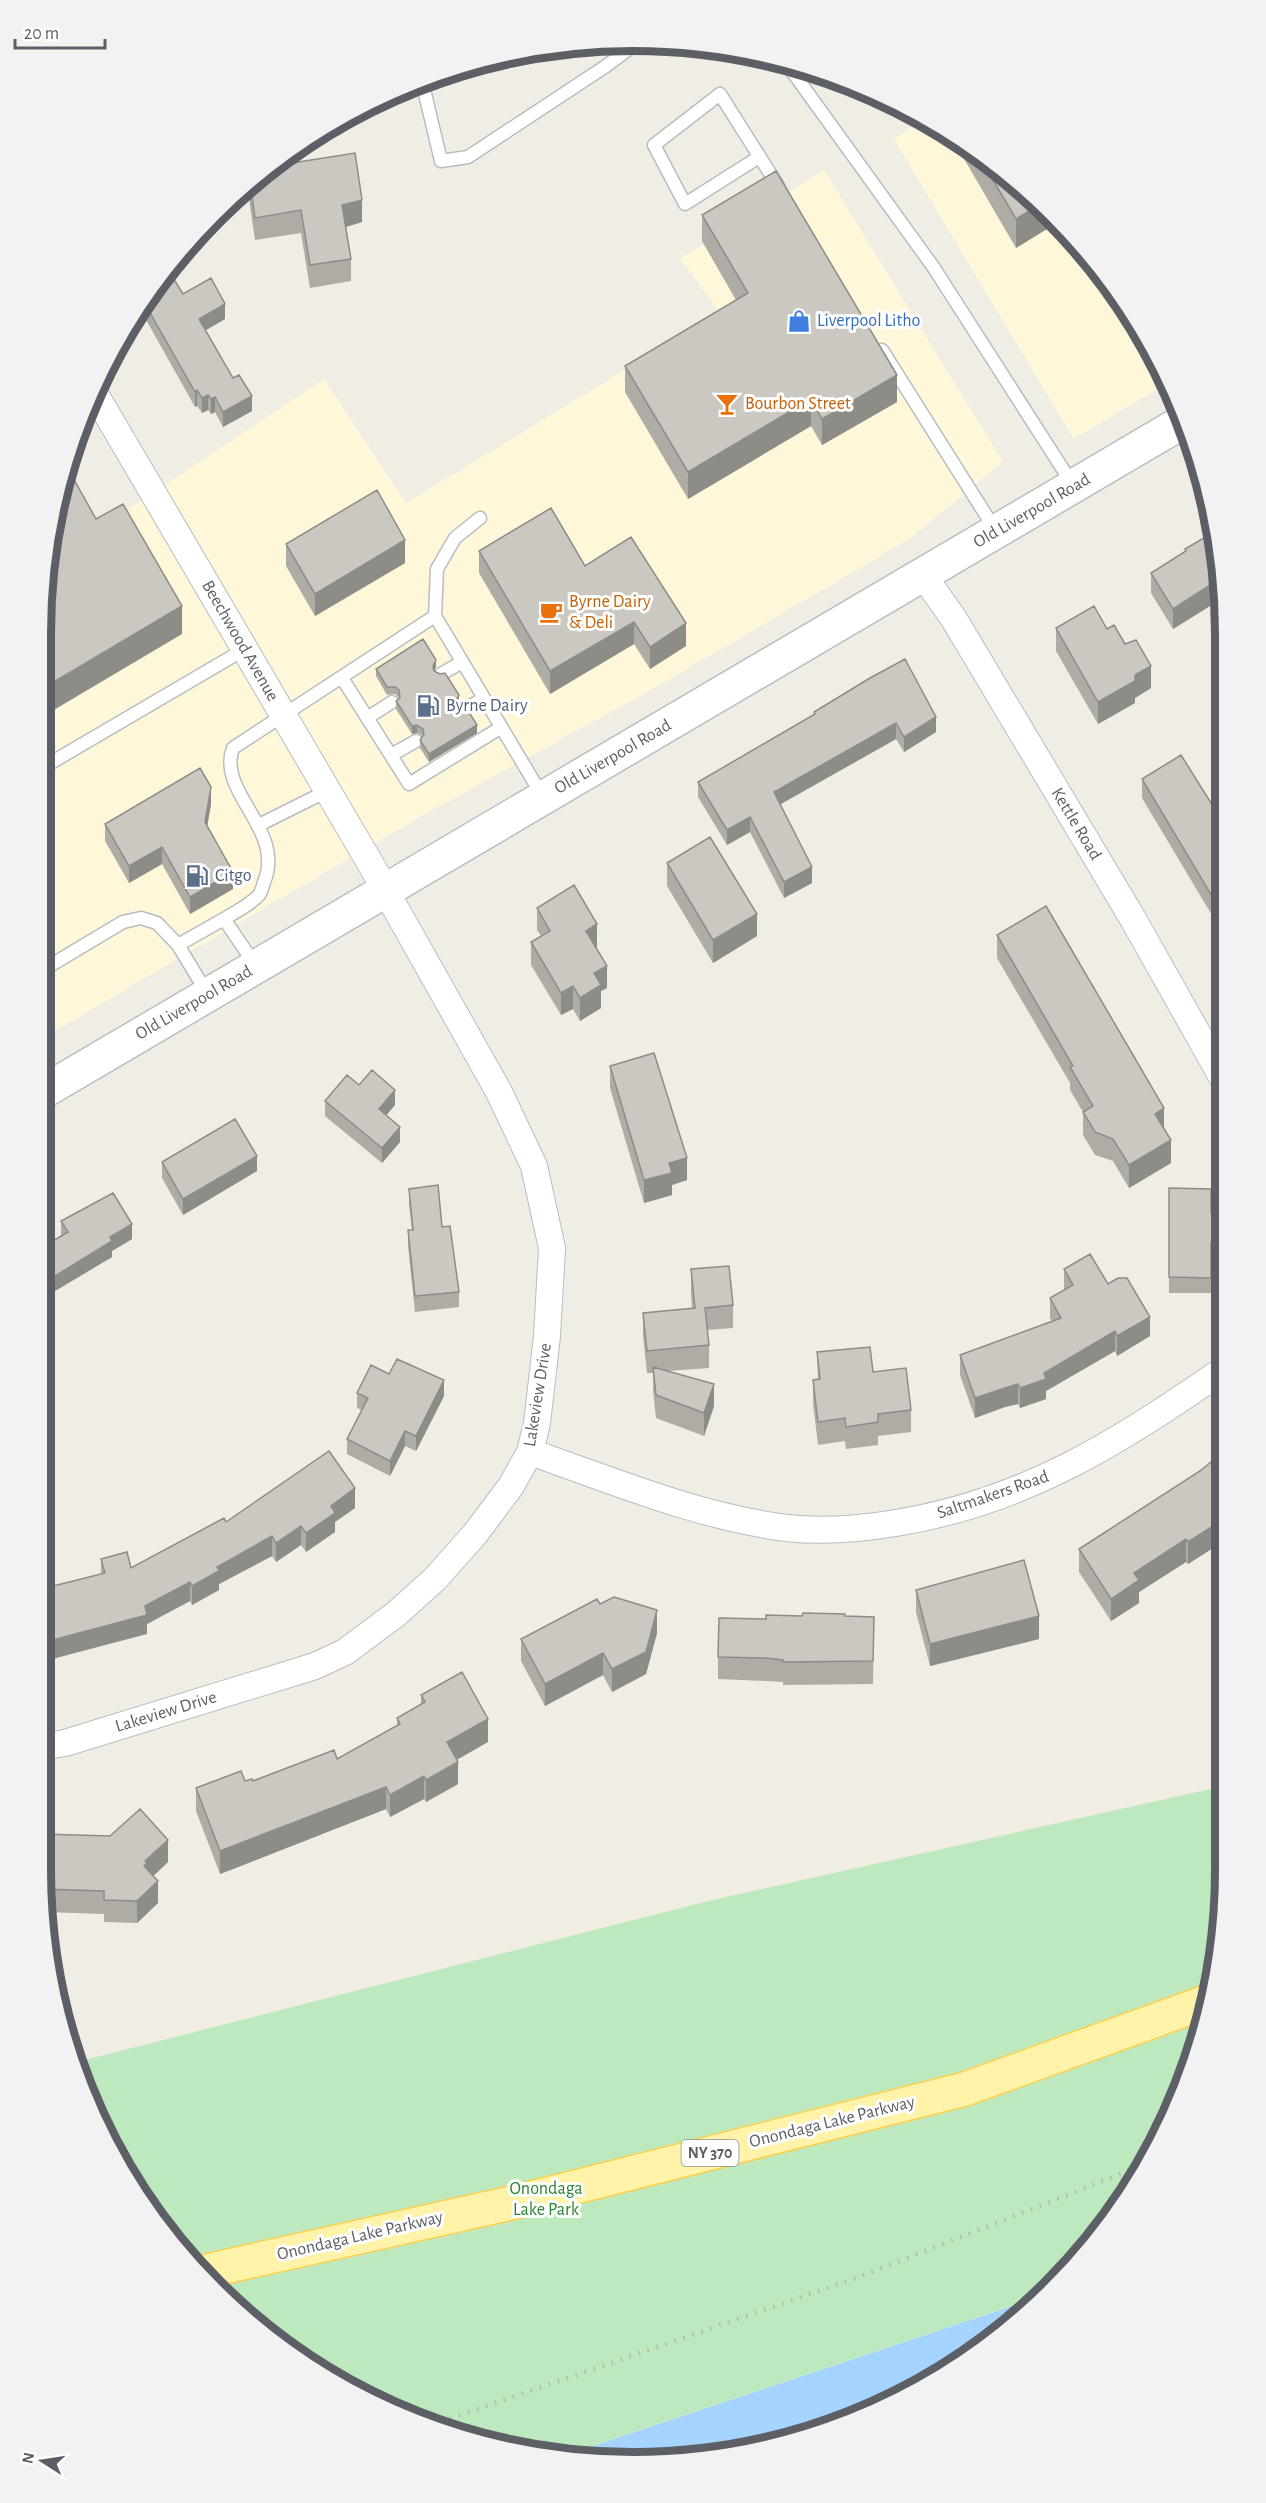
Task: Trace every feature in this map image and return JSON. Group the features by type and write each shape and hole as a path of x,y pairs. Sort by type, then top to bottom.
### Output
{"main road":[{"name":"Old Liverpool Road","path":"51,1087 1177,426"},
{"name":"Onondaga Lake Parkway","path":"210,2270 520,2200 965,2089 1199,2005"}],"street":[{"name":"Beechwood Avenue","path":"99,401 385,892"},
{"name":"Kettle Road","path":"923,575 954,619 1127,909 1215,1065"},
{"name":"Lakeview Drive","path":"51,1745 315,1666 345,1652 396,1614 435,1579 475,1533 511,1486 530,1452 537,1424 547,1336 552,1248 534,1166 500,1092 385,892"},
{"name":"Saltmakers Road","path":"530,1452 700,1511 788,1528 855,1529 932,1517 986,1502 1056,1474 1141,1426 1215,1375"}],"lane":[{"path":"424,90 441,160 468,157 626,51"},
{"path":"794,74 934,268 1074,486"},
{"path":"759,157 685,204 654,145 720,94 784,196"},
{"path":"872,334 997,532"},
{"path":"480,518 455,538 437,568 435,616 543,798"},
{"path":"178,945 224,919 259,894 268,873 268,851 259,825 231,774 229,759 233,748 284,717 435,616"},
{"path":"51,763 245,649"},
{"path":"441,674 462,662"},
{"path":"342,678 409,784 500,728"},
{"path":"463,710 483,699"},
{"path":"367,718 392,702"},
{"path":"391,755 416,741"},
{"path":"259,825 327,791"},
{"path":"51,965 123,922 141,918 157,923 178,945 208,994"},
{"path":"224,919 256,967"}],"shaded area":[{"path":"915,124 924,129 987,171 1045,221 1071,249 1117,310 1160,387 1074,439 894,139"},
{"path":"824,170 1003,462 908,540 642,695 427,813 51,1033 51,633 52,595 58,546 133,506 324,379 406,503 720,312 680,259"}],"green space":[{"name":"Onondaga Lake Park","path":"1215,1788 1214,1908 1210,1946 1204,1984 1184,2057 1171,2093 1137,2161 1095,2224 1045,2282 1023,2302 582,2450 519,2441 482,2432 410,2408 342,2374 279,2332 221,2282 171,2224 129,2161 95,2093 83,2060 708,1901"}],"water":[{"path":"1023,2302 987,2332 924,2374 856,2408 820,2421 747,2441 709,2447 633,2452 582,2450"}],"building":[{"path":"355,153 362,200 342,205 351,259 310,265 301,210 255,218 252,193 290,163"},
{"path":"776,171 897,375 822,419 811,399 688,472 625,366 748,293 702,215"},
{"path":"988,172 1032,209 1016,219"},
{"path":"173,277 183,294 211,278 225,304 199,319 233,378 239,375 252,396 223,412 215,397 211,399 208,395 202,398 197,390 195,392 149,310"},
{"path":"73,477 96,519 123,504 182,606 51,684 52,595 62,519"},
{"path":"377,490 405,540 315,594 286,544"},
{"path":"551,508 585,566 631,537 686,623 650,647 634,622 550,671 479,551"},
{"path":"1207,536 1214,590 1210,585 1173,609 1151,573 1186,551 1185,549"},
{"path":"1094,606 1107,629 1114,625 1125,644 1136,640 1151,666 1135,675 1135,681 1098,702 1056,628"},
{"name":"Byrne Dairy","path":"423,639 436,660 433,666 434,671 440,674 445,673 459,695 455,702 456,707 462,710 467,709 477,725 429,754 420,740 424,734 423,729 417,725 412,726 396,701 400,698 399,690 395,687 387,687 376,669"},
{"path":"905,659 936,717 904,737 896,723 774,792 812,867 784,882 750,817 727,830 698,782"},
{"path":"1181,755 1215,809 1215,901 1142,779"},
{"path":"200,768 211,787 205,822 233,872 190,897 162,847 129,866 105,824"},
{"path":"710,837 757,914 713,940 667,863"},
{"path":"574,885 597,924 586,931 607,966 594,973 601,985 580,998 573,986 561,993 531,942 550,931 537,908"},
{"path":"1046,906 1164,1108 1155,1114 1171,1140 1129,1165 1113,1139 1095,1132 1083,1112 1093,1106 1070,1067 1073,1066 997,935"},
{"path":"654,1053 687,1158 669,1163 672,1173 644,1180 610,1066"},
{"path":"372,1070 395,1090 379,1109 400,1127 382,1148 325,1101 347,1075 359,1085"},
{"path":"235,1119 257,1156 183,1199 162,1162"},
{"path":"438,1185 442,1227 450,1226 459,1292 415,1296 408,1230 413,1230 409,1189"},
{"path":"1169,1188 1211,1189 1211,1212 1215,1212 1215,1243 1211,1243 1211,1278 1169,1277"},
{"path":"113,1193 132,1224 110,1237 112,1241 55,1276 51,1270 51,1242 68,1232 61,1221"},
{"path":"1090,1254 1108,1284 1118,1278 1127,1278 1150,1317 1117,1336 1115,1331 1044,1373 1046,1379 1020,1388 1018,1384 975,1398 960,1355 1061,1318 1050,1298 1073,1285 1064,1269"},
{"path":"729,1266 733,1305 705,1308 709,1345 647,1351 643,1313 695,1308 691,1269"},
{"path":"870,1347 873,1372 906,1368 911,1410 878,1414 878,1422 846,1427 845,1418 818,1422 813,1380 820,1379 817,1352"},
{"path":"397,1359 444,1380 416,1436 405,1431 390,1461 347,1439 368,1398 357,1393 371,1365 389,1374"},
{"path":"653,1367 714,1384 704,1413 656,1395"},
{"path":"329,1451 355,1488 331,1506 335,1513 306,1533 301,1526 276,1543 272,1536 217,1567 219,1571 192,1586 190,1582 145,1606 147,1615 51,1640 51,1586 105,1573 101,1559 127,1552 131,1568 224,1518 226,1522"},
{"path":"1215,1459 1215,1524 1188,1542 1186,1539 1134,1573 1139,1580 1111,1599 1079,1549 1200,1471"},
{"path":"1024,1560 1039,1616 930,1644 916,1590"},
{"path":"614,1597 657,1610 646,1652 612,1669 603,1653 545,1684 521,1639 597,1599 600,1604"},
{"path":"803,1613 874,1617 873,1661 783,1662 783,1660 766,1658 718,1657 719,1618 766,1619 766,1615 802,1616"},
{"path":"462,1672 488,1719 447,1742 458,1762 426,1780 424,1776 390,1795 386,1787 220,1851 196,1788 241,1771 245,1781 252,1779 253,1781 334,1750 337,1759 400,1724 397,1718 425,1702 421,1695"},
{"path":"140,1809 168,1840 145,1861 147,1863 144,1866 158,1881 137,1901 104,1900 104,1891 52,1889 51,1834 110,1836"}],"railway":[{"path":"445,2421 859,2277 1132,2168"}],"place":[{"name":"Liverpool Litho","path":"799,321"},
{"name":"Bourbon Street","path":"727,404"},
{"name":"Byrne Dairy & Deli","path":"551,612"},
{"name":"Byrne Dairy","path":"428,706"},
{"name":"Citgo","path":"197,876"}]}
